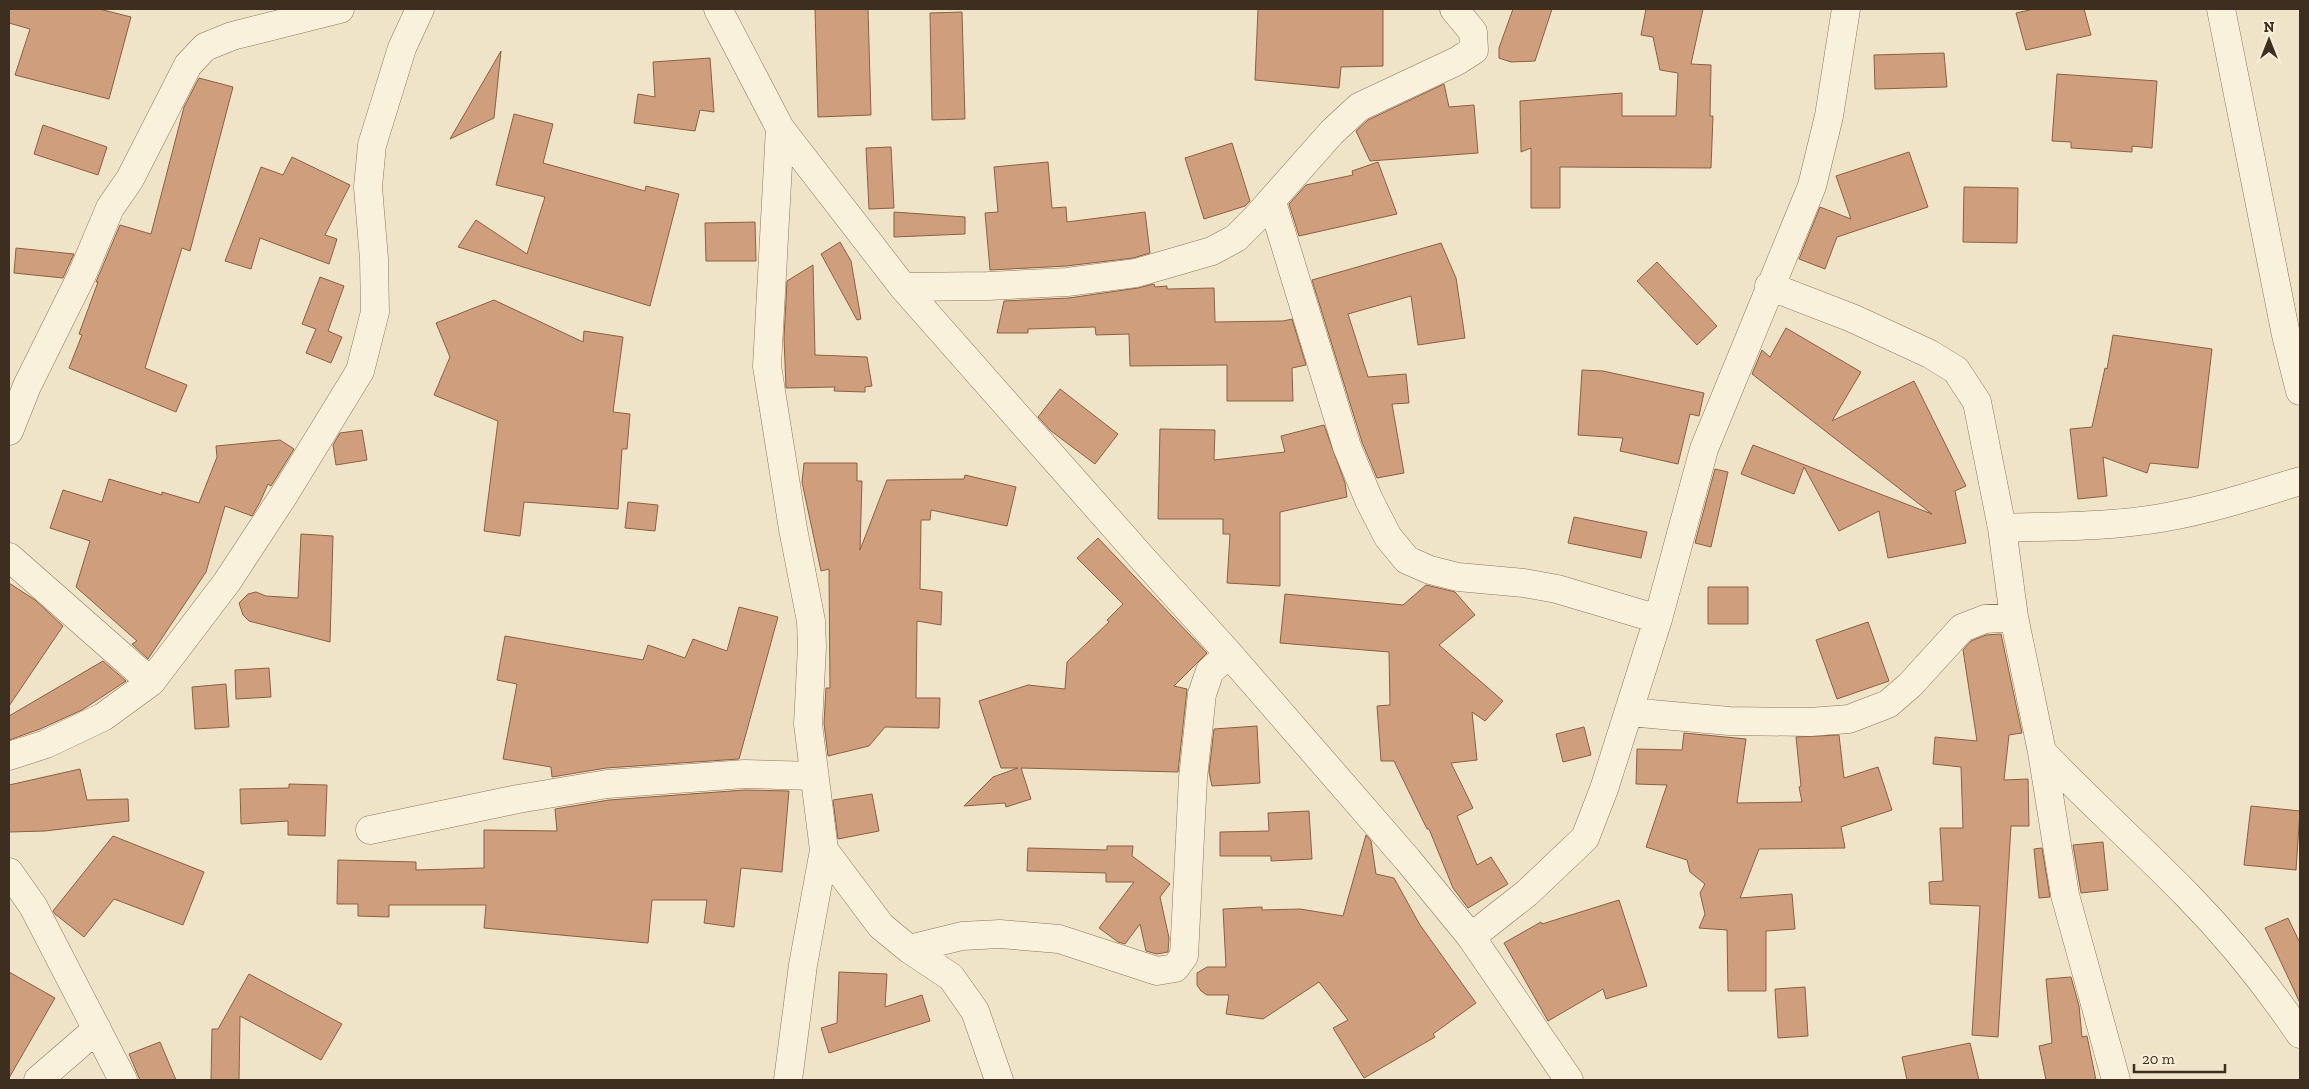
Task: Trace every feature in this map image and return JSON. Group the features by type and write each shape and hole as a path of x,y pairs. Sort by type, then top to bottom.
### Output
{"street":[{"path":"9,431 27,386 81,277 110,208 130,179 188,64 205,47 232,36 340,9"},
{"path":"9,756 46,744 104,717 151,682 226,582 284,495 360,371 375,312 374,259 368,187 372,145 402,48 420,9"},
{"path":"718,9 780,128 902,287 1084,493 1230,654 1408,860 1471,938 1569,1080"},
{"path":"902,287 1067,282 1136,273 1212,251 1236,238 1272,202 1332,132 1359,107 1458,62 1474,50 1473,32 1454,9"},
{"path":"1471,938 1527,893 1585,838 1604,789 1658,619 1704,449 1769,286 1812,186 1829,116 1846,9"},
{"path":"2221,9 2286,334 2300,391"},
{"path":"780,128 767,366 793,529 811,621 812,647 808,724 813,776 824,850 803,965 788,1080"},
{"path":"1272,202 1346,447 1369,500 1388,537 1407,560 1430,570 1458,577 1557,589 1658,619"},
{"path":"1769,286 1852,318 1930,354 1956,370 1977,402 2002,528 2014,617 2042,752 2065,895 2116,1080"},
{"path":"2002,528 2075,526 2161,518 2236,500 2300,481"},
{"path":"9,558 151,682"},
{"path":"1629,712 1729,721 1810,722 1850,719 1888,704 1910,685 1962,628 1985,619 2014,617"},
{"path":"909,949 962,936 1000,934 1059,938 1157,971 1175,968 1184,956 1193,778 1202,694 1210,670 1230,654"},
{"path":"2042,752 2088,800 2188,897 2273,994 2300,1034"},
{"path":"370,830 518,799 607,784 745,774 813,776"},
{"path":"824,850 881,926 909,949 952,977 975,1011 999,1080"},
{"path":"9,872 33,906 123,1080"},
{"path":"38,1080 97,1029"}],"building":[{"path":"9,9 99,9 131,17 109,99 15,75 30,29 9,23"},
{"path":"815,9 868,9 871,115 818,117"},
{"path":"1258,9 1383,9 1383,66 1341,67 1339,88 1255,80"},
{"path":"1513,9 1552,9 1535,61 1511,62 1499,58 1499,48"},
{"path":"1646,9 1703,9 1691,64 1711,65 1710,116 1713,116 1711,168 1560,167 1560,208 1531,208 1531,148 1521,152 1520,101 1622,93 1622,116 1676,116 1678,73 1660,70 1653,37 1641,35"},
{"path":"2034,9 2084,9 2091,35 2026,50 2016,13"},
{"path":"962,12 965,119 932,120 930,13"},
{"path":"501,51 494,118 450,139"},
{"path":"1944,53 1947,87 1875,89 1874,55"},
{"path":"710,58 714,112 700,110 695,131 634,123 638,94 655,97 653,62"},
{"path":"2057,74 2157,81 2152,148 2132,146 2132,152 2071,148 2071,142 2052,141"},
{"path":"199,78 233,87 190,251 182,248 145,368 187,385 176,412 69,368 82,335 79,334 98,282 96,282 120,225 151,234 184,107"},
{"path":"1444,84 1449,107 1474,105 1478,153 1370,161 1356,131 1368,120"},
{"path":"514,114 553,124 543,163 645,191 646,186 679,194 650,306 458,247 476,220 527,254 545,197 496,185"},
{"path":"43,125 107,147 98,175 34,154"},
{"path":"1232,143 1250,201 1245,206 1204,219 1185,158"},
{"path":"891,147 894,208 869,209 866,148"},
{"path":"1909,152 1928,207 1837,237 1825,269 1799,259 1820,207 1851,219 1836,176"},
{"path":"292,157 350,185 325,235 337,239 329,264 260,238 251,269 225,261 261,167 283,175"},
{"path":"1048,162 1052,208 1066,207 1067,222 1145,212 1150,253 1133,258 1066,266 990,270 985,213 998,212 994,167"},
{"path":"1378,162 1397,214 1299,236 1289,204 1306,185 1353,175 1352,171"},
{"path":"1964,187 2018,188 2017,243 1963,242"},
{"path":"894,212 965,217 965,234 894,237"},
{"path":"755,222 756,261 706,261 705,223"},
{"path":"840,242 851,261 861,319 857,320 821,254"},
{"path":"1441,243 1456,278 1465,338 1418,345 1411,296 1348,314 1368,377 1406,374 1409,403 1392,404 1404,473 1377,478 1362,442 1312,280"},
{"path":"16,248 74,254 63,278 14,273"},
{"path":"1657,262 1717,326 1697,345 1637,281"},
{"path":"813,265 815,355 867,357 872,386 865,387 865,392 834,391 835,387 786,388 784,338 787,281"},
{"path":"320,277 344,286 328,331 342,337 331,363 306,353 316,329 302,324"},
{"path":"1154,284 1155,287 1167,286 1167,289 1214,288 1215,322 1283,321 1292,319 1306,365 1292,368 1293,401 1227,401 1227,365 1130,366 1129,334 1096,335 1095,327 1028,329 1028,333 997,333 1004,301 1069,298"},
{"path":"494,300 583,342 584,331 623,337 613,412 630,414 627,449 622,449 618,509 524,502 520,536 484,531 498,421 434,395 450,357 436,323"},
{"path":"1786,328 1861,372 1832,421 1914,381 1966,486 1955,491 1966,543 1888,558 1879,511 1839,531 1804,467 1794,494 1741,474 1753,445 1932,514 1752,374 1762,350 1770,357"},
{"path":"2113,335 2212,349 2198,468 2150,463 2147,473 2103,457 2107,496 2078,499 2070,429 2092,427 2105,368 2107,369"},
{"path":"1582,370 1603,371 1704,393 1699,416 1690,414 1678,464 1620,451 1623,438 1578,435"},
{"path":"1060,389 1118,434 1095,464 1051,431 1038,417"},
{"path":"1324,425 1345,483 1347,497 1280,512 1280,586 1227,583 1230,534 1223,534 1223,519 1158,519 1160,429 1215,430 1214,460 1285,452 1281,436"},
{"path":"362,430 367,460 336,465 333,445 340,433"},
{"path":"280,440 294,449 271,486 268,484 252,516 225,506 206,572 148,659 132,644 137,641 76,587 90,541 50,528 63,490 102,502 109,479 162,495 162,492 199,503 217,457 216,446"},
{"path":"804,463 857,463 857,481 862,481 860,550 887,480 964,479 965,475 1016,487 1007,526 931,510 930,520 921,520 920,589 942,592 941,625 917,621 916,698 940,698 939,728 885,727 869,746 828,756 824,723 826,688 830,688 829,569 821,571 802,482"},
{"path":"1715,469 1728,472 1711,547 1695,543"},
{"path":"628,502 658,505 655,531 625,528"},
{"path":"1574,517 1647,532 1641,558 1568,543"},
{"path":"301,534 333,536 330,642 249,621 243,615 239,603 248,594 256,592 266,596 298,598"},
{"path":"1098,538 1207,653 1174,686 1187,689 1178,772 1021,768 1031,799 1006,807 1005,803 964,806 993,777 1018,768 1001,768 979,701 1028,685 1065,689 1067,662 1109,622 1107,620 1123,604 1077,558"},
{"path":"9,583 35,600 63,626 9,706"},
{"path":"1426,585 1455,592 1475,615 1439,645 1503,701 1485,721 1472,712 1477,760 1451,763 1473,808 1457,816 1477,865 1491,857 1508,884 1468,908 1453,888 1429,829 1427,829 1394,761 1381,761 1377,706 1390,705 1389,652 1280,643 1285,594 1403,605"},
{"path":"1708,587 1748,587 1748,624 1708,624"},
{"path":"739,607 778,617 739,759 606,768 552,777 551,767 503,759 517,684 497,680 505,636 643,660 648,645 685,658 693,639 727,651"},
{"path":"1868,622 1889,681 1837,699 1816,640"},
{"path":"2001,634 2022,733 2009,735 2004,780 2028,779 2029,826 2011,826 1998,1037 1972,1035 1980,906 1930,904 1929,882 1943,881 1940,828 1963,828 1961,767 1933,764 1935,737 1977,741 1963,650 1971,641 1986,635"},
{"path":"103,661 126,681 82,710 40,729 9,740 9,716"},
{"path":"269,668 271,697 236,699 235,670"},
{"path":"226,684 229,727 195,729 192,687"},
{"path":"1257,726 1260,783 1212,786 1209,772 1214,729"},
{"path":"1584,727 1591,755 1563,762 1556,734"},
{"path":"1684,733 1746,739 1737,803 1802,802 1799,787 1801,786 1796,737 1839,735 1844,778 1878,767 1892,810 1841,827 1845,848 1759,849 1740,898 1792,894 1795,929 1766,931 1766,991 1728,991 1727,930 1699,928 1705,914 1700,893 1705,884 1690,872 1687,860 1646,847 1667,785 1636,784 1637,749 1682,750"},
{"path":"80,769 87,800 128,799 129,821 45,831 9,832 9,785"},
{"path":"289,784 327,785 325,836 288,835 288,821 241,824 240,789 289,788"},
{"path":"745,790 789,791 782,872 741,868 734,927 704,923 707,900 652,900 648,943 484,928 486,905 389,905 389,917 358,916 358,904 337,904 338,860 416,862 416,870 484,868 484,830 557,831 555,809 609,800"},
{"path":"872,794 879,831 838,839 833,800"},
{"path":"2251,806 2300,811 2296,870 2244,865"},
{"path":"1309,811 1312,859 1271,861 1271,856 1220,856 1220,832 1269,831 1268,813"},
{"path":"1366,835 1371,841 1376,874 1394,878 1420,925 1476,1003 1433,1034 1435,1037 1364,1078 1333,1028 1348,1020 1319,982 1263,1019 1226,1014 1229,995 1207,995 1201,991 1197,985 1197,973 1207,967 1226,967 1223,909 1262,907 1262,910 1300,909 1343,916"},
{"path":"113,836 204,872 183,925 114,899 84,937 55,914 53,911"},
{"path":"2103,842 2108,890 2081,893 2073,845"},
{"path":"1107,846 1133,846 1132,856 1170,884 1160,897 1169,938 1168,952 1157,954 1146,951 1140,924 1125,944 1118,942 1099,928 1134,882 1106,882 1106,873 1027,871 1028,848 1107,850"},
{"path":"2042,848 2050,897 2039,898 2034,849"},
{"path":"1619,900 1647,986 1606,999 1603,989 1548,1021 1504,943 1541,922 1542,924"},
{"path":"2288,918 2300,943 2300,1003 2265,928"},
{"path":"9,972 55,998 9,1078"},
{"path":"839,972 887,974 885,1007 922,995 930,1021 829,1053 821,1028 837,1023"},
{"path":"249,974 342,1024 321,1060 240,1016 239,1080 211,1080 212,1029 218,1029"},
{"path":"2071,977 2079,1006 2082,1037 2087,1036 2096,1080 2046,1080 2039,1046 2052,1043 2046,979"},
{"path":"1805,987 1808,1036 1778,1038 1775,989"},
{"path":"160,1042 176,1080 140,1080 129,1054"},
{"path":"1970,1043 1979,1080 1907,1080 1902,1057"}]}
